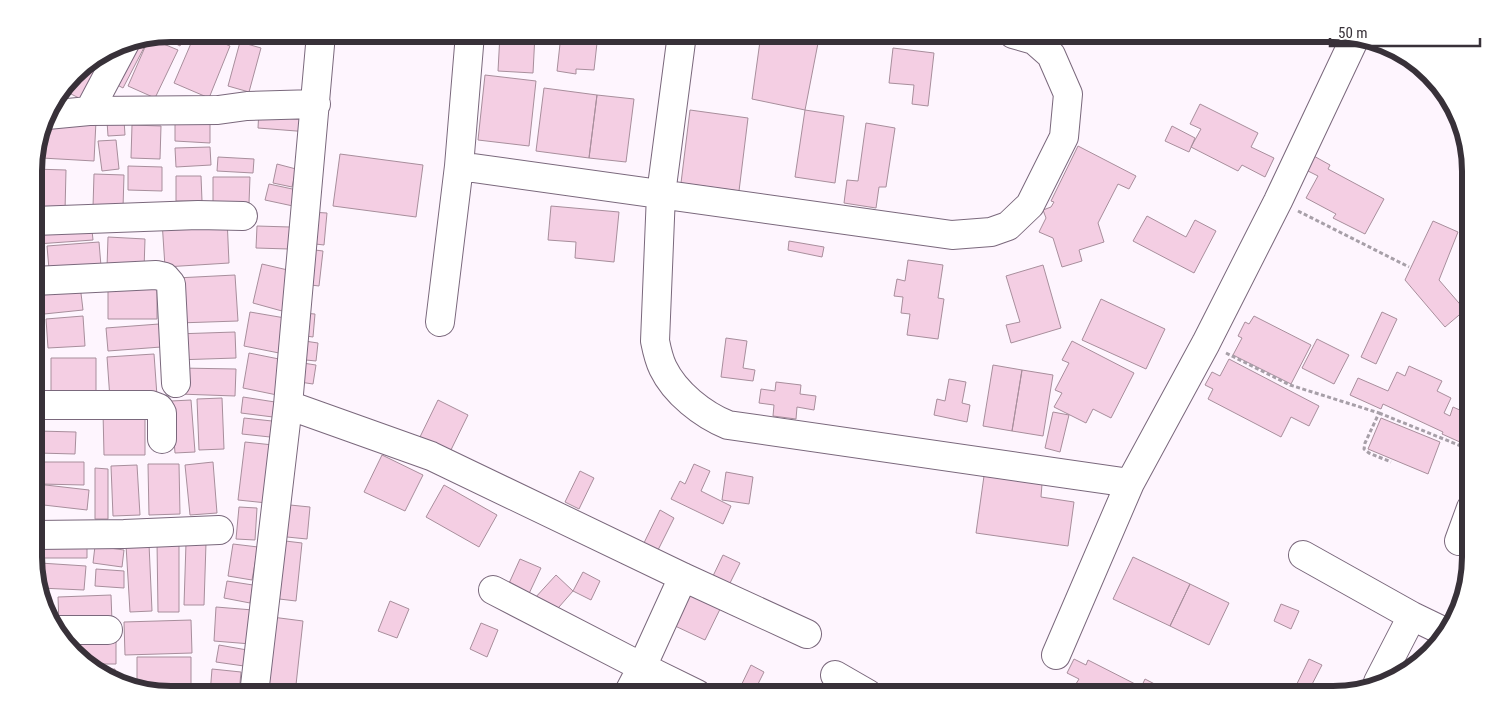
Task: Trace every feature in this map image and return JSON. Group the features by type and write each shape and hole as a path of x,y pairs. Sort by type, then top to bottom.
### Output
{"street":[{"path":"459,166 952,235 991,232 1008,226 1030,204 1064,138 1068,94 1051,55 1037,42"},
{"path":"255,686 288,405 320,43"},
{"path":"440,322 459,166 469,43"},
{"path":"681,43 661,194 655,341 659,358 670,380 698,409 728,425 1130,483"},
{"path":"1056,655 1130,483 1206,343 1278,201 1352,44"},
{"path":"89,111 120,53"},
{"path":"56,114 89,111 218,110 247,106 316,104"},
{"path":"43,221 198,215 243,216"},
{"path":"43,281 156,275 165,277 171,284 176,383"},
{"path":"42,405 151,405 159,408 162,413 162,439"},
{"path":"288,405 431,456 683,577 807,634"},
{"path":"42,535 219,530"},
{"path":"1459,541 1462,533"},
{"path":"1303,555 1440,629"},
{"path":"632,686 683,577"},
{"path":"493,590 680,686"},
{"path":"1381,677 1412,616"},
{"path":"66,630 108,630"},
{"path":"835,675 853,685"}],"path":[{"path":"1278,201 1409,267"},
{"path":"1206,343 1290,385 1379,413 1462,446"},
{"path":"1379,413 1364,449 1391,462"}],"building":[{"path":"760,42 818,42 805,110 752,99"},
{"path":"162,43 178,50 155,98 128,86 146,45"},
{"path":"191,43 223,43 230,46 209,98 174,83"},
{"path":"240,43 261,48 249,92 228,86"},
{"path":"500,43 535,43 533,73 498,71"},
{"path":"560,43 597,43 594,70 576,69 576,74 557,71"},
{"path":"145,45 123,88 108,80 123,52"},
{"path":"893,48 934,53 928,106 912,104 914,85 889,83"},
{"path":"105,61 85,101 69,93 80,80"},
{"path":"485,75 536,81 529,146 478,140"},
{"path":"544,88 597,95 589,158 536,151"},
{"path":"597,95 634,99 626,162 589,158"},
{"path":"1200,104 1258,133 1251,147 1274,158 1265,177 1242,165 1238,171 1191,147 1201,129 1190,124"},
{"path":"259,109 311,113 309,132 258,128"},
{"path":"690,110 748,118 739,191 681,183"},
{"path":"805,110 844,116 835,183 795,177"},
{"path":"175,117 210,118 210,143 175,141"},
{"path":"124,120 125,135 108,136 107,121"},
{"path":"96,121 94,161 44,158 51,125"},
{"path":"866,123 895,128 886,187 879,187 876,208 844,203 847,180 858,181"},
{"path":"132,125 161,126 160,159 131,158"},
{"path":"1172,126 1195,138 1189,152 1165,141"},
{"path":"116,140 119,169 102,171 98,141"},
{"path":"1078,146 1136,176 1129,189 1118,184 1098,223 1104,242 1079,250 1082,261 1062,267 1053,238 1039,232 1046,218 1043,210 1051,207 1054,202 1051,201"},
{"path":"210,147 211,165 176,167 175,148"},
{"path":"340,154 423,165 416,217 333,206"},
{"path":"1312,155 1330,165 1328,169 1384,199 1365,234 1333,218 1336,214 1306,198 1318,176 1304,169"},
{"path":"218,157 254,159 253,173 217,171"},
{"path":"277,164 296,169 292,187 273,183"},
{"path":"128,166 162,167 162,191 128,190"},
{"path":"43,169 66,170 65,211 43,210"},
{"path":"94,174 124,175 123,208 93,207"},
{"path":"176,176 201,176 202,201 176,201"},
{"path":"213,177 250,177 249,203 213,202"},
{"path":"269,184 297,190 293,206 265,200"},
{"path":"551,206 619,212 614,262 575,258 576,242 548,240"},
{"path":"310,212 327,213 324,245 307,243"},
{"path":"1147,216 1186,237 1195,220 1216,231 1194,273 1133,241"},
{"path":"227,218 229,263 165,267 162,221"},
{"path":"91,221 93,240 43,244 43,225"},
{"path":"1433,221 1458,232 1439,280 1462,307 1462,313 1445,327 1405,280"},
{"path":"257,226 290,227 289,249 256,248"},
{"path":"108,237 145,239 144,270 107,268"},
{"path":"789,241 824,247 822,257 788,250"},
{"path":"99,242 101,266 49,269 47,246"},
{"path":"307,249 323,251 319,286 303,284"},
{"path":"908,260 943,265 938,298 944,299 938,339 907,335 910,314 901,313 903,297 894,296 897,279 905,281"},
{"path":"262,264 292,271 282,311 253,303"},
{"path":"1043,265 1061,328 1011,343 1006,325 1020,322 1006,276"},
{"path":"235,275 238,321 178,323 176,278"},
{"path":"108,284 157,284 157,319 108,319"},
{"path":"80,285 83,310 44,314 43,289"},
{"path":"1101,299 1165,329 1146,369 1082,340"},
{"path":"250,312 285,318 279,353 244,346"},
{"path":"1382,312 1397,319 1376,364 1361,357"},
{"path":"302,313 315,314 313,337 299,335"},
{"path":"83,316 85,346 48,348 46,319"},
{"path":"1254,316 1311,345 1291,384 1233,355 1242,338 1238,336 1245,322 1249,324"},
{"path":"159,324 161,347 108,351 106,328"},
{"path":"235,332 236,358 175,360 175,334"},
{"path":"726,338 747,341 743,368 755,370 753,381 721,377"},
{"path":"1317,339 1349,355 1334,384 1302,368"},
{"path":"298,340 318,343 316,361 296,359"},
{"path":"1072,341 1134,373 1111,418 1093,409 1086,423 1054,407 1062,393 1055,390 1069,363 1062,360"},
{"path":"249,353 284,360 277,395 243,388"},
{"path":"154,354 157,396 110,399 107,357"},
{"path":"51,358 96,358 96,400 51,400"},
{"path":"1229,359 1319,406 1309,426 1291,417 1281,437 1208,399 1213,389 1205,385 1212,372 1220,376"},
{"path":"296,362 316,365 313,384 293,381"},
{"path":"993,365 1022,370 1012,431 983,426"},
{"path":"1409,366 1442,381 1437,391 1451,398 1444,413 1450,416 1453,407 1462,411 1462,443 1383,404 1381,409 1350,395 1358,378 1388,391 1397,372 1405,376"},
{"path":"180,368 236,369 235,396 179,394"},
{"path":"1022,370 1053,375 1043,436 1012,431"},
{"path":"949,379 966,382 962,403 970,405 967,422 934,415 937,399 945,401"},
{"path":"776,382 801,385 800,394 816,396 814,410 797,407 796,419 773,416 774,405 759,403 761,389 775,391"},
{"path":"243,397 275,402 273,417 241,413"},
{"path":"222,398 224,449 199,450 197,399"},
{"path":"191,400 195,452 175,453 171,401"},
{"path":"438,400 468,415 449,454 419,439"},
{"path":"145,411 145,455 104,455 103,412"},
{"path":"1053,412 1069,415 1060,452 1045,448"},
{"path":"244,418 272,421 270,437 242,434"},
{"path":"1381,418 1440,442 1428,474 1368,449"},
{"path":"42,431 76,432 75,454 42,453"},
{"path":"245,442 273,445 267,503 238,500"},
{"path":"382,455 423,475 405,511 364,492"},
{"path":"42,462 84,462 84,485 42,484"},
{"path":"213,462 217,513 190,515 185,465"},
{"path":"148,464 179,464 180,514 149,515"},
{"path":"694,464 710,471 701,491 731,506 723,524 671,499 680,481 685,484"},
{"path":"137,465 140,515 113,516 111,466"},
{"path":"95,468 108,469 108,519 95,519"},
{"path":"580,471 594,478 579,509 565,502"},
{"path":"726,472 753,477 749,504 722,500"},
{"path":"984,476 1042,484 1041,497 1074,502 1068,546 976,533"},
{"path":"42,485 89,490 87,510 42,505"},
{"path":"444,485 497,515 479,547 426,517"},
{"path":"280,504 310,507 307,539 277,536"},
{"path":"239,507 257,508 255,540 236,539"},
{"path":"660,510 674,518 656,554 642,547"},
{"path":"277,540 302,543 296,601 271,598"},
{"path":"157,542 179,542 179,612 158,612"},
{"path":"186,543 206,543 204,605 184,605"},
{"path":"42,544 87,544 87,558 42,558"},
{"path":"149,544 152,611 130,612 126,545"},
{"path":"233,544 258,547 252,580 228,576"},
{"path":"95,546 124,550 122,567 93,563"},
{"path":"723,555 740,563 729,585 713,576"},
{"path":"1133,557 1190,584 1170,626 1113,599"},
{"path":"520,559 541,568 526,600 506,590"},
{"path":"43,563 86,566 84,590 47,588"},
{"path":"96,569 124,571 124,588 95,586"},
{"path":"583,572 600,581 591,600 573,591"},
{"path":"556,575 573,591 552,615 534,599"},
{"path":"227,581 253,585 250,603 224,598"},
{"path":"1190,584 1229,603 1209,645 1170,626"},
{"path":"691,588 723,603 705,640 673,625"},
{"path":"111,595 112,622 62,624 59,619 58,597"},
{"path":"390,601 409,609 397,638 378,631"},
{"path":"1281,604 1299,611 1291,629 1274,621"},
{"path":"216,607 253,610 251,644 214,641"},
{"path":"272,617 303,621 296,686 264,686"},
{"path":"191,620 192,653 125,655 124,622"},
{"path":"481,623 498,630 487,657 470,649"},
{"path":"116,634 116,664 101,664 80,648 72,639"},
{"path":"219,645 247,650 244,666 216,662"},
{"path":"137,657 191,657 191,686 171,686 137,681"},
{"path":"1074,659 1086,665 1088,660 1137,685 1075,685 1079,679 1067,673"},
{"path":"1309,659 1322,665 1312,685 1296,685"},
{"path":"751,665 764,672 757,685 741,686"},
{"path":"212,669 241,672 240,686 211,686"},
{"path":"1145,679 1157,685 1142,685"}]}
